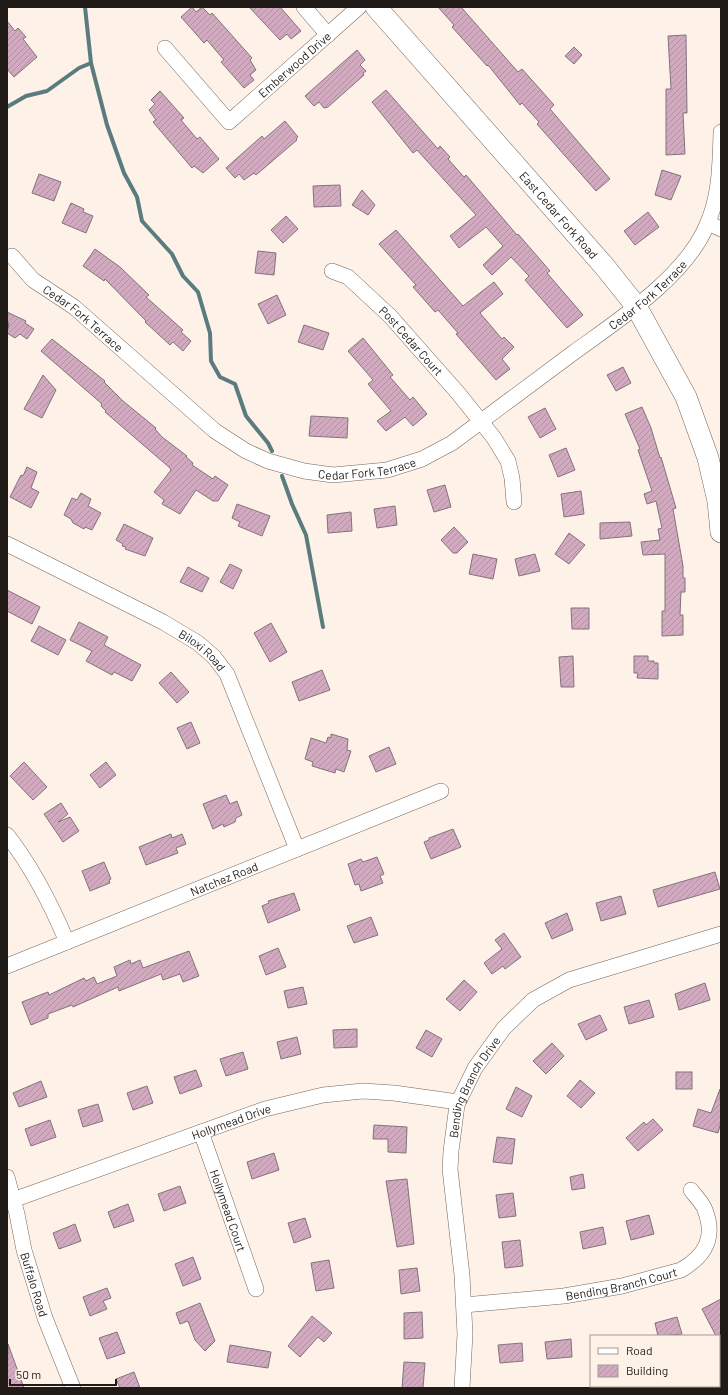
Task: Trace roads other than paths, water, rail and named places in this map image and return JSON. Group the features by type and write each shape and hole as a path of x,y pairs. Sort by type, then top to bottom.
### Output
{"street":[{"path":"304,7 328,35"},
{"name":"Emberwood Drive","path":"165,48 229,122 359,7"},
{"name":"East Cedar Fork Road","path":"376,7 605,267 636,306 686,397 704,448 718,500 721,532"},
{"name":"Cedar Fork Terrace","path":"12,256 33,280 74,307 215,431 246,451 268,461 304,471 333,475 387,470 422,459 452,443 636,306 675,271 714,226 720,178 721,132"},
{"name":"Post Cedar Court","path":"332,271 348,277 390,316 458,393 494,438 508,461 512,478 514,502"},
{"name":"Biloxi Road","path":"7,544 163,622 198,643 214,657 227,674 297,849"},
{"name":"Natchez Road","path":"7,966 441,791"},
{"path":"7,835 35,876 54,912 67,942"},
{"name":"Bending Branch Drive","path":"462,1388 465,1334 464,1305 450,1169 450,1151 458,1102 475,1068 504,1028 533,1000 569,980 721,934"},
{"name":"Hollymead Drive","path":"13,1200 265,1109 323,1095 363,1091 394,1093 458,1102"},
{"name":"Hollymead Court","path":"201,1132 256,1289"},
{"name":"Buffalo Road","path":"7,1177 24,1250 45,1318 72,1388"},
{"name":"Bending Branch Court","path":"464,1305 564,1296 622,1286 681,1270 705,1251 709,1240 705,1210 691,1190"}],"waterway":[{"path":"85,7 91,63 107,125 124,173 137,197 142,221 172,254 183,276 198,292 210,333 211,361 220,377 235,384 246,416 268,443 272,451"},
{"path":"7,107 26,96 47,91 79,68 91,63"},
{"path":"282,476 292,504 306,535 323,627"}]}
